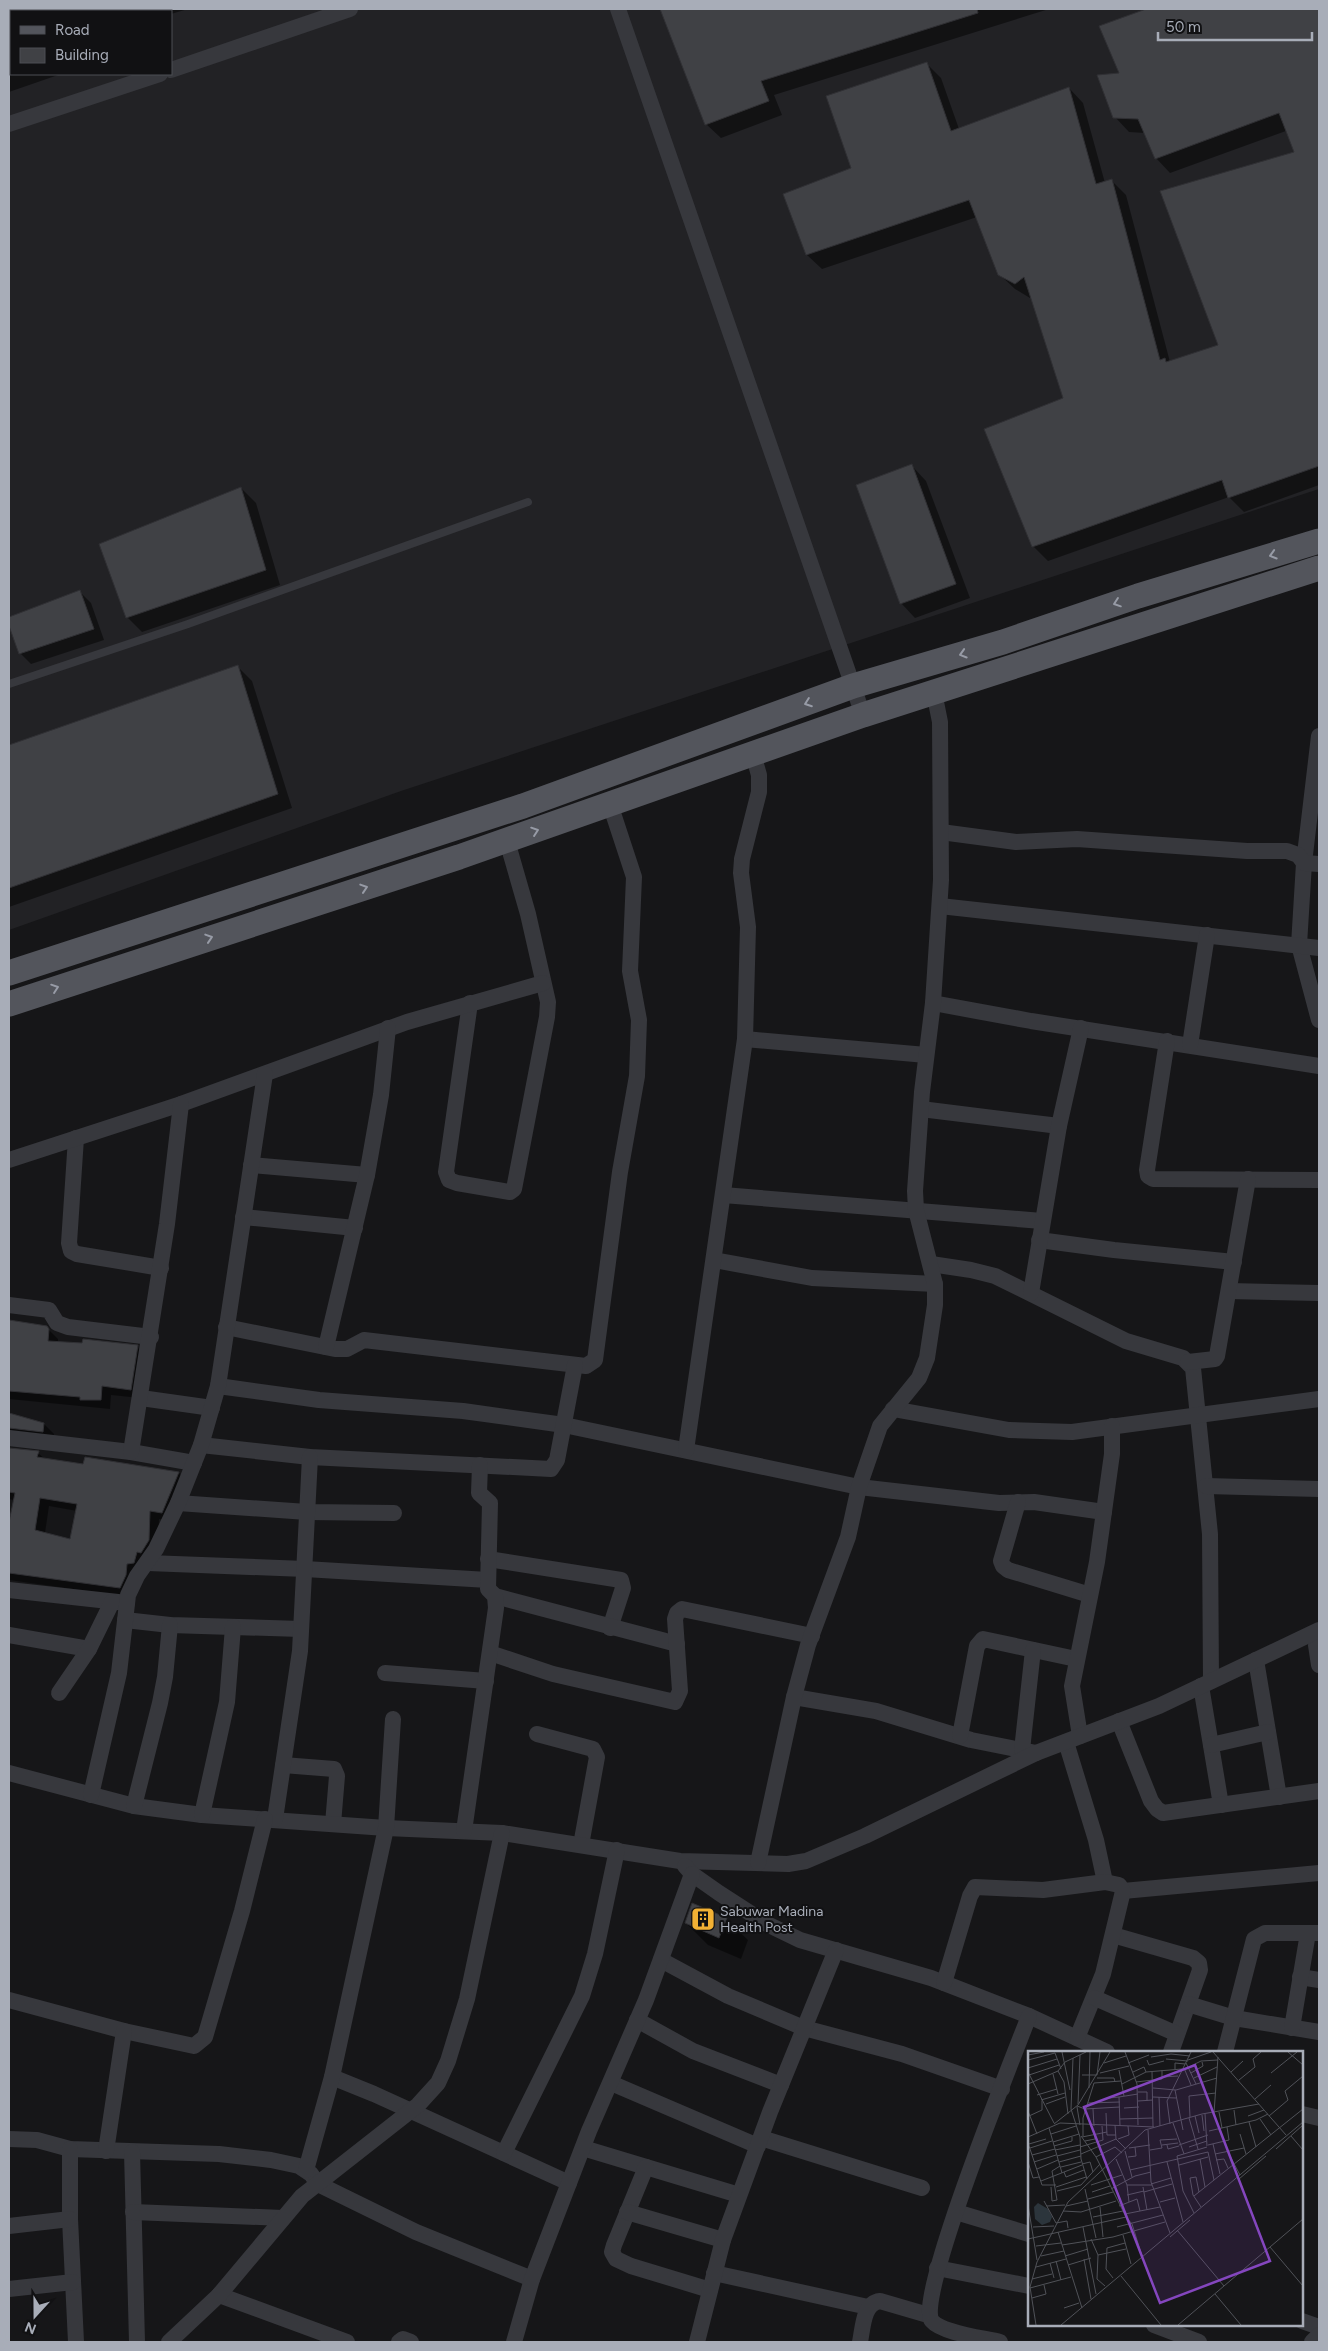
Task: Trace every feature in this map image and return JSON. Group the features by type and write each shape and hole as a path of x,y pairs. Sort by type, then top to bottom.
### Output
{"main road":[{"path":"9,974 523,806 853,686 1003,642 1138,596 1319,541"},
{"path":"9,1004 506,841 863,715 1319,568"}],"street":[{"path":"172,70 350,9"},
{"path":"618,9 863,715"},
{"path":"9,124 157,75"},
{"path":"758,1863 794,1697 812,1636 848,1537 859,1487 880,1426 919,1378 927,1358 935,1305 935,1284 916,1210 915,1191 920,1109 933,1003 940,906 940,722 934,692"},
{"path":"1319,736 1312,864 1299,945 1319,1020"},
{"path":"686,1450 745,1039 748,927 741,873 742,859 759,792 759,775 754,754"},
{"path":"226,1327 326,1347 347,1349 364,1340 383,1340 575,1365 586,1366 595,1360 620,1172 637,1076 639,1020 630,970 634,877 610,804"},
{"path":"941,832 1016,842 1077,839 1247,851 1287,851 1298,855 1312,864"},
{"path":"470,1004 446,1172 449,1180 457,1183 510,1192 514,1189 547,1017 548,1002 528,914 506,841"},
{"path":"940,906 1319,948"},
{"path":"1190,1045 1207,935"},
{"path":"9,1160 181,1104 388,1028 543,983"},
{"path":"933,1003 1319,1066"},
{"path":"326,1347 367,1175 382,1095 388,1028"},
{"path":"1031,1293 1059,1126 1081,1028"},
{"path":"745,1039 926,1055"},
{"path":"1167,1042 1147,1170 1148,1176 1153,1179 1319,1180"},
{"path":"59,1693 119,1602 148,1563 178,1503 201,1445 218,1386 265,1074"},
{"path":"132,1452 151,1337 181,1104"},
{"path":"920,1109 1059,1126"},
{"path":"76,1138 69,1243 71,1251 77,1254 160,1268"},
{"path":"251,1164 367,1175"},
{"path":"1188,1362 1215,1359 1218,1356 1248,1179"},
{"path":"723,1195 1042,1221"},
{"path":"243,1217 355,1228"},
{"path":"1039,1240 1114,1250 1234,1262"},
{"path":"714,1260 812,1278 935,1284"},
{"path":"931,1264 995,1276 1126,1341 1183,1358 1193,1368 1210,1534 1206,1684 1211,1746 1221,1805"},
{"path":"1228,1291 1319,1293"},
{"path":"9,1306 49,1310 57,1324 68,1327 151,1337"},
{"path":"201,1445 310,1457 551,1469 557,1460 575,1365"},
{"path":"218,1386 320,1400 463,1411 564,1426 859,1487 999,1503 1034,1502 1104,1512"},
{"path":"141,1398 212,1408"},
{"path":"893,1409 1009,1430 1072,1432 1319,1399"},
{"path":"1104,1882 1073,1739 1072,1686 1076,1658 1097,1562 1112,1454 1112,1426"},
{"path":"9,1438 132,1452 194,1463"},
{"path":"9,2000 124,2031 194,2046 205,2037 270,1819 283,1765 301,1629 310,1457"},
{"path":"480,1465 479,1494 490,1503 488,1589 495,1596 610,1628 677,1644"},
{"path":"1206,1486 1319,1489"},
{"path":"1018,1502 1001,1560 1003,1566 1008,1570 1090,1595"},
{"path":"178,1503 308,1512 394,1513"},
{"path":"488,1559 621,1580 623,1588 610,1628"},
{"path":"148,1563 305,1569 488,1580"},
{"path":"9,1590 119,1602"},
{"path":"464,1831 496,1608 495,1596"},
{"path":"92,1795 119,1673 125,1620 119,1602"},
{"path":"490,1653 554,1674 675,1702 680,1691 677,1644 674,1633 675,1619 677,1613 682,1609 812,1636"},
{"path":"125,1620 170,1625 301,1629"},
{"path":"134,1806 160,1703 165,1677 170,1625"},
{"path":"202,1815 227,1702 233,1627"},
{"path":"9,1635 89,1649"},
{"path":"9,1773 134,1806 202,1815 386,1828 502,1833 680,1861 788,1864 806,1861 865,1836 1029,1752 1073,1739 1159,1706 1256,1660 1318,1637 1319,1665"},
{"path":"960,1736 979,1641 982,1638 1076,1658"},
{"path":"1029,1752 1033,1650"},
{"path":"1256,1660 1279,1797"},
{"path":"385,1673 486,1681"},
{"path":"794,1697 876,1711 960,1736 1029,1752"},
{"path":"306,2170 332,2077 386,1828 392,1719"},
{"path":"1120,1721 1151,1801 1163,1813 1319,1791"},
{"path":"1211,1746 1268,1732"},
{"path":"537,1734 594,1749 597,1757 581,1845"},
{"path":"283,1765 334,1769 336,1776 333,1824"},
{"path":"169,2342 219,2295 302,2196 411,2111 438,2084 448,2062 468,1999 502,1833"},
{"path":"504,2153 582,1996 595,1954 617,1850"},
{"path":"680,1861 692,1874 767,1924 800,1940 944,1982 1029,2016 1105,2051"},
{"path":"514,2342 532,2279 583,2148 661,1960 692,1874"},
{"path":"1123,1891 1319,1874"},
{"path":"944,1982 970,1896 976,1887 1043,1890 1104,1882 1119,1885 1123,1891 1113,1936 1095,1998 1077,2038"},
{"path":"1225,2051 1254,1939 1265,1933 1314,1933 1300,1978 1292,2028"},
{"path":"1113,1936 1193,1958 1199,1963 1200,1970 1171,2051"},
{"path":"697,2342 723,2240 781,2085 836,1950"},
{"path":"661,1960 728,1996 804,2028 902,2054 1002,2089"},
{"path":"1300,1978 1319,1980"},
{"path":"1095,1998 1177,2034"},
{"path":"1188,2004 1234,2018 1319,2032"},
{"path":"1000,2342 941,2328 931,2321 928,2315 929,2299 937,2268 956,2212 1029,2016"},
{"path":"637,2020 693,2051 781,2085"},
{"path":"106,2151 124,2031"},
{"path":"332,2077 569,2183"},
{"path":"611,2083 759,2142 922,2188"},
{"path":"1303,2114 1319,2118"},
{"path":"9,2138 37,2140 70,2149 219,2154 271,2160 299,2166 306,2170 318,2184 416,2232 532,2279"},
{"path":"583,2148 739,2195"},
{"path":"70,2149 70,2218 76,2342"},
{"path":"132,2152 136,2342"},
{"path":"646,2167 612,2252 616,2259 631,2266 710,2290"},
{"path":"133,2212 283,2218"},
{"path":"627,2212 723,2240"},
{"path":"956,2212 1028,2234"},
{"path":"9,2226 70,2218"},
{"path":"937,2268 1028,2286"},
{"path":"714,2273 868,2307"},
{"path":"9,2289 73,2282"},
{"path":"219,2295 347,2342"},
{"path":"860,2342 868,2307 873,2302 880,2301 928,2315"},
{"path":"1303,2321 1319,2327"},
{"path":"1157,2326 1199,2342"},
{"path":"1312,2342 1319,2335"},
{"path":"399,2342 403,2339 411,2342"}],"lane":[{"path":"9,684 188,624 528,502"}],"shaded area":[{"path":"9,9 1319,9 1319,489 401,791 9,930"}],"building":[{"path":"660,9 977,9 978,13 761,81 769,101 705,125"},
{"path":"1146,9 1319,9 1319,466 1228,498 1222,480 1032,547 984,429 1063,398 1024,277 1015,284 998,275 969,200 806,255 783,194 851,168 826,96 927,62 951,131 1069,87 1096,184 1112,179 1160,360 1165,358 1166,362 1218,345 1160,191 1294,152 1279,113 1155,159 1138,119 1113,118 1097,75 1119,73 1099,26"},
{"path":"912,464 956,584 900,604 856,485"},
{"path":"241,487 266,570 126,618 99,544"},
{"path":"80,590 94,629 19,654 9,626 9,617"},
{"path":"238,665 278,794 9,888 9,745"},
{"path":"9,1320 47,1326 49,1329 48,1341 82,1343 83,1339 138,1345 131,1390 102,1386 101,1400 80,1400 80,1397 9,1391"},
{"path":"9,1413 44,1423 43,1432 9,1428"},
{"path":"9,1448 39,1451 37,1457 83,1464 85,1457 179,1472 162,1513 150,1511 149,1540 141,1553 137,1552 134,1563 127,1564 126,1575 120,1588 9,1573 9,1522 15,1493 9,1492","holes":["40,1498 77,1504 70,1539 35,1530"]},
{"name":"Sabuwar Madina Health Post","path":"692,1903 727,1918 719,1938 685,1923"}],"place":[{"name":"Sabuwar Madina Health Post","path":"703,1919"}]}
